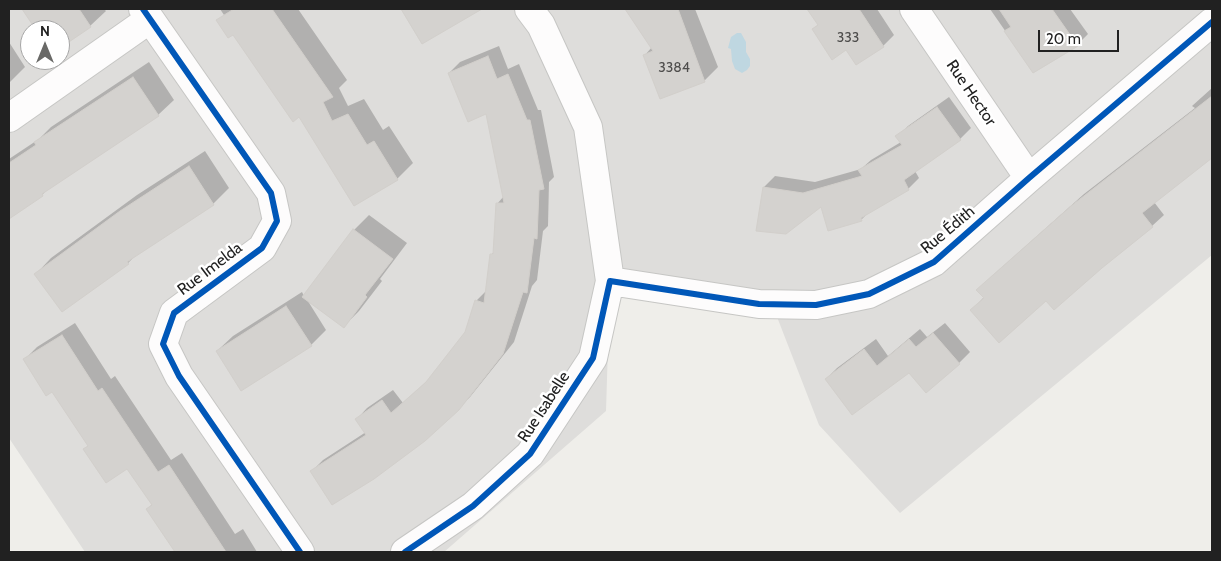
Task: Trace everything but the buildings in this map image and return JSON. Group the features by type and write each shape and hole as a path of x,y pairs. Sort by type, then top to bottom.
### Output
{"street":[{"name":"Rue Isabelle","path":"405,552 473,506 530,454 593,358 610,281 588,127 541,25 529,9"},
{"name":"Rue Hector","path":"914,9 1029,178"},
{"name":"Rue Imelda","path":"9,118 147,14 272,193 278,221 262,248 174,313 163,344 179,376 300,552"},
{"name":"Rue Édith","path":"610,281 760,304 816,305 869,294 934,262 1029,178 1212,22"}],"shaded area":[{"path":"9,9 1212,9 1212,255 900,513 819,425 772,304 610,282 606,411 444,552 85,552 9,438"}],"water":[{"path":"741,33 746,42 746,52 750,59 750,66 742,73 735,69 731,49 728,48 731,37"}],"cycle path":[{"path":"143,9 271,193 277,221 262,248 174,313 163,344 179,376 300,552"},
{"path":"405,552 473,506 530,454 593,358 610,281 759,304 816,305 869,294 934,262 1029,178 1212,22"}]}
